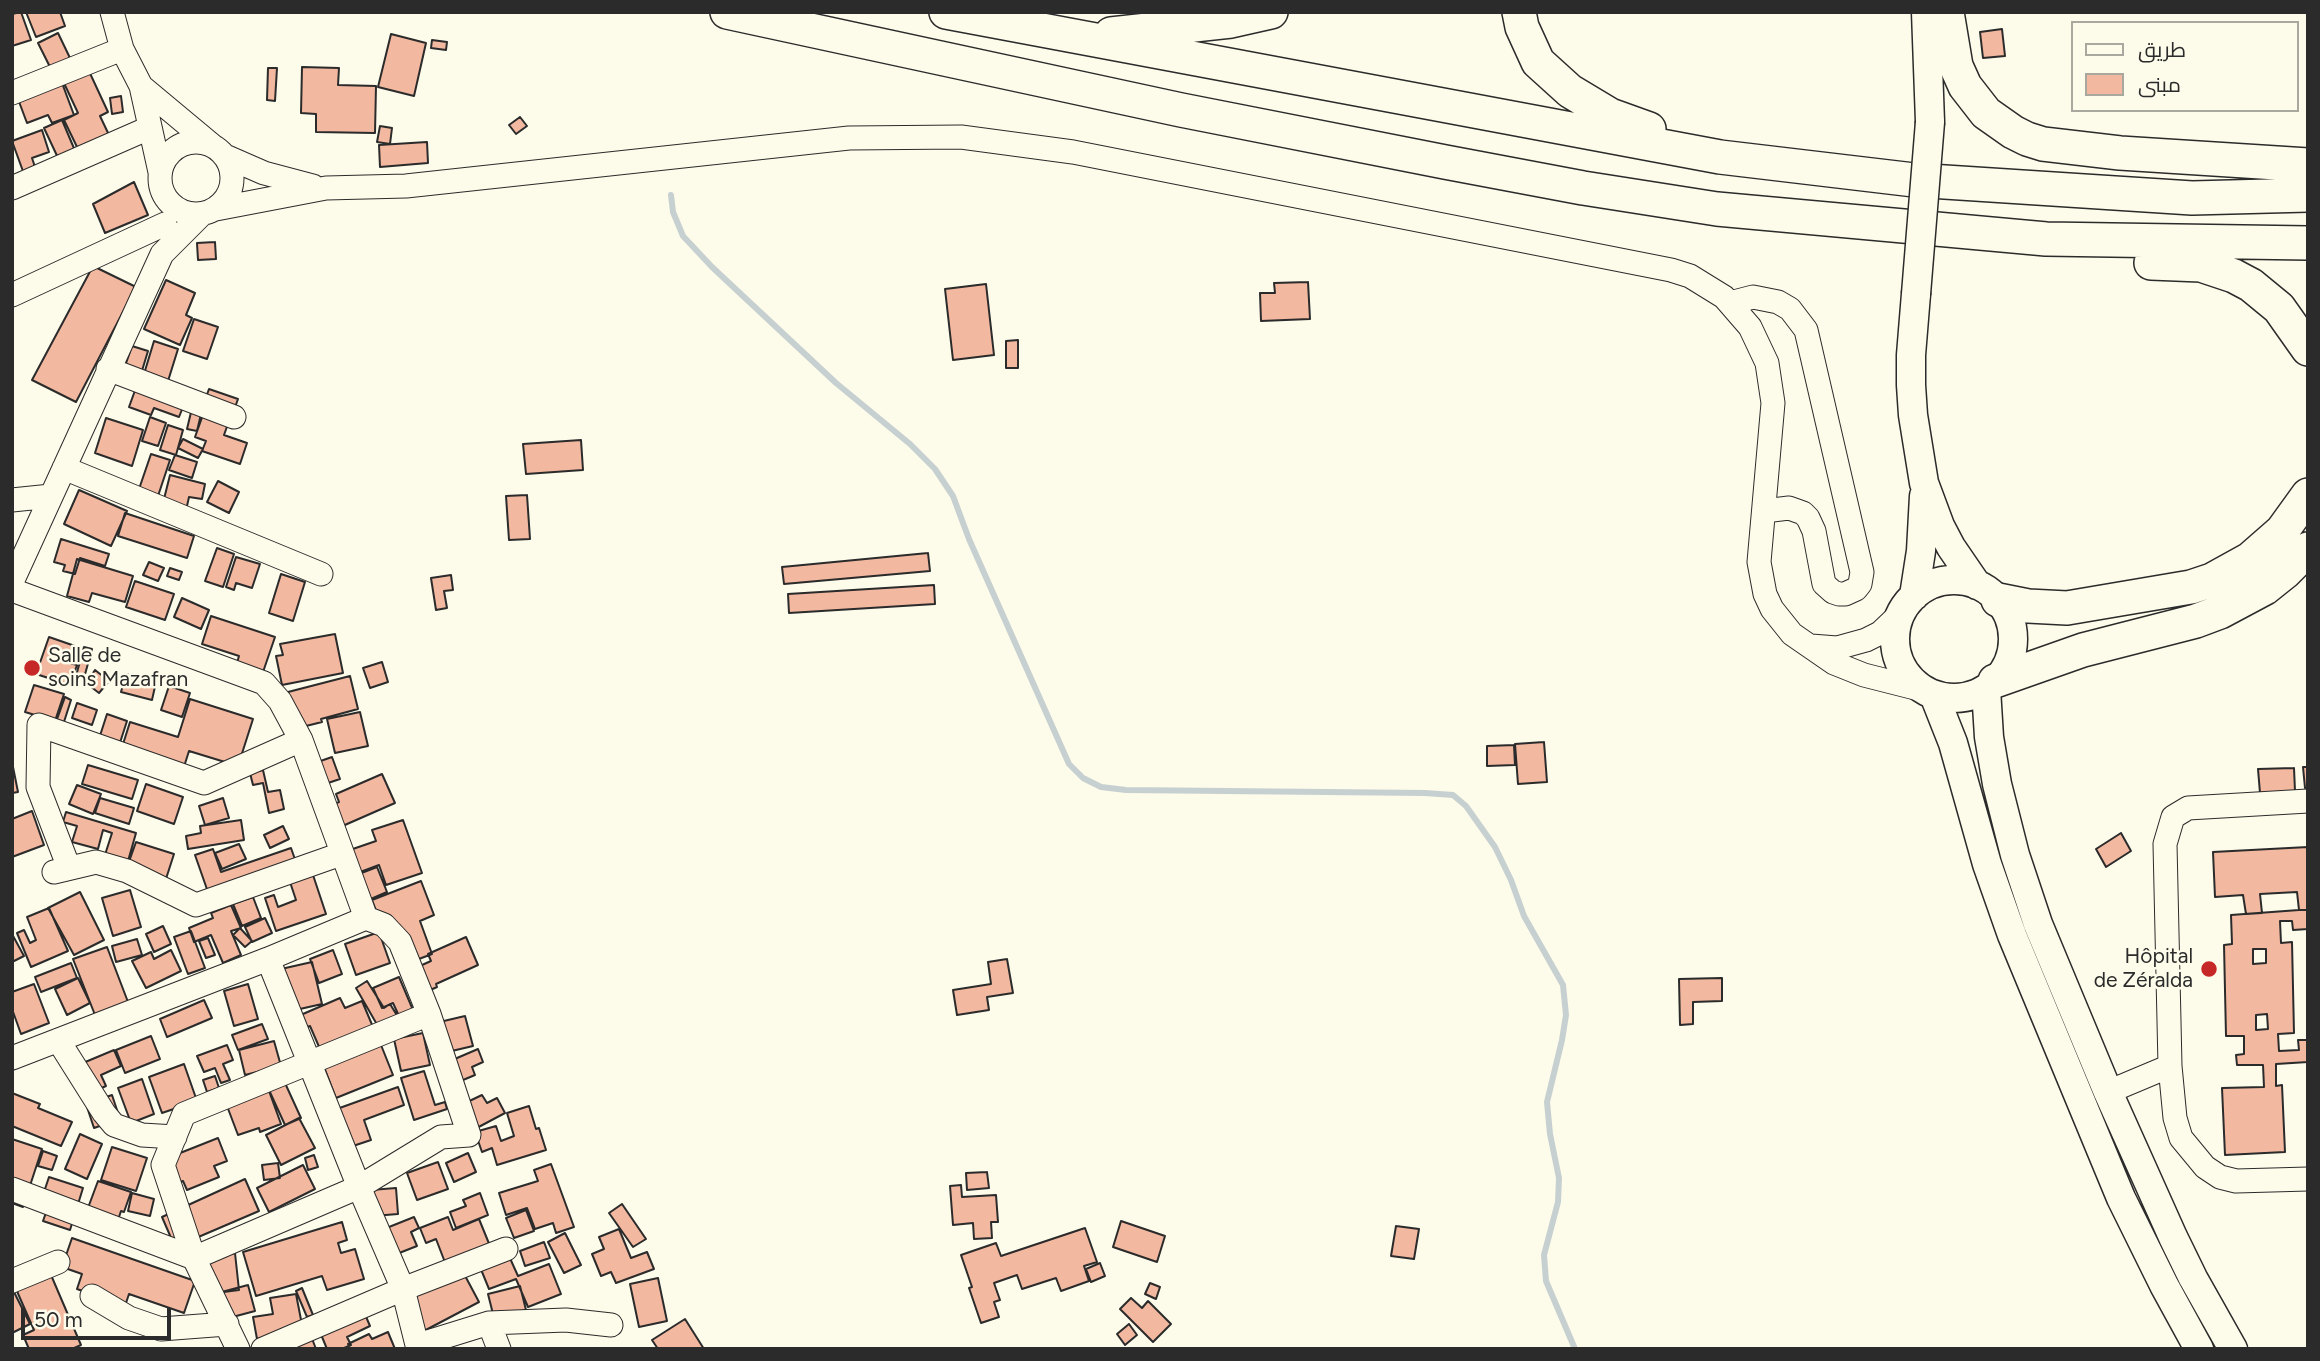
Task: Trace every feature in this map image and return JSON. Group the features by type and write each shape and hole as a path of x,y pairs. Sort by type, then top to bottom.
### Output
{"highway":[{"path":"727,12 1181,110 1583,188 1717,209 2046,239 2308,243"},
{"path":"946,12 1720,158 1914,180 2192,198 2308,195"},
{"path":"1073,37 1231,21 1271,12"},
{"path":"1519,12 1522,27 1538,62 1570,91 1610,115 1720,158"},
{"path":"1947,12 1956,66 1969,93 1986,113 2027,139 2043,144 2120,153 2308,165"},
{"path":"2046,239 2064,252 2085,260 2185,263 2217,269 2234,276 2279,308 2308,349"},
{"path":"1987,592 2028,606 2067,608 2191,587 2222,575 2250,559 2282,531 2308,495"},
{"path":"1990,685 2084,650 2196,621 2220,612 2265,588 2308,549"}],"main road":[{"path":"1924,483 1940,526 1957,556 2011,622 2013,648 2004,672 1990,685 1961,698 1931,693 1909,677 1898,657 1895,634 1908,604 1922,540 1924,483 1911,385 1912,334 1930,122 1926,12"},
{"path":"1908,604 1922,589 1943,581 1966,581 1987,592"},
{"path":"1990,685 1992,760 2015,855 2038,924 2108,1092 2188,1268 2233,1349"},
{"path":"1931,693 1953,743 1987,864 2012,935 2121,1198 2199,1349"}],"street":[{"path":"112,12 122,49 141,86 160,181 168,200 177,209 189,214 326,188 406,186 849,138 974,138 1073,152 1671,270 1707,285 1730,303 1750,327 1760,345 1772,383 1773,403 1759,562 1765,594 1781,622 1792,634 1834,663 1849,670 1931,693"},
{"path":"12,93 122,49"},
{"path":"141,86 219,151 230,167 232,178 225,200 162,254"},
{"path":"12,188 149,128"},
{"path":"160,172 165,159 174,149 187,143 200,142 264,173 326,188"},
{"path":"12,582 162,254 168,200"},
{"path":"12,295 165,224"},
{"path":"1730,303 1753,297 1778,302 1790,309 1807,330 1862,572 1860,584 1856,589 1839,594 1824,584 1814,531 1803,513 1789,508 1764,511"},
{"path":"108,369 234,417"},
{"path":"64,468 321,574"},
{"path":"12,500 51,496"},
{"path":"12,590 264,683 280,701 301,740 366,918"},
{"path":"1808,646 1838,648 1866,640 1880,633 1908,604"},
{"path":"301,740 204,783 39,725 38,787 62,870 96,862 127,871 196,905 341,853"},
{"path":"2308,801 2188,808 2173,817 2165,844 2170,1066 2175,1118 2181,1138 2205,1167 2220,1177 2236,1181 2308,1179"},
{"path":"12,1058 366,918 384,925 400,942 429,1014 469,1135 442,1137 359,1187 194,1258 12,1189"},
{"path":"268,959 359,1187 403,1289 418,1347 489,1323 566,1320 611,1325"},
{"path":"163,1165 184,1114 429,1014"},
{"path":"58,1040 114,1125 142,1135 175,1137"},
{"path":"2108,1092 2170,1066"},
{"path":"142,1135 163,1165 194,1258 239,1349"},
{"path":"264,1349 403,1289 506,1249"},
{"path":"12,1281 58,1262"},
{"path":"92,1296 128,1318 162,1329 227,1324"},
{"path":"489,1323 499,1349"}],"building":[{"path":"21,12 31,40 12,46 12,14"},
{"path":"26,12 60,12 65,26 36,37"},
{"path":"2002,29 2005,56 1983,58 1980,32"},
{"path":"58,33 70,58 50,67 38,43"},
{"path":"391,34 426,43 414,96 378,87"},
{"path":"432,40 447,42 446,50 431,48"},
{"path":"302,67 339,68 338,85 376,86 375,133 316,132 316,114 301,113"},
{"path":"268,68 277,68 275,101 267,100"},
{"path":"88,69 108,112 100,116 109,135 78,149 64,120 78,113 63,81"},
{"path":"62,83 74,115 52,123 48,115 27,123 18,99"},
{"path":"121,96 123,112 112,114 110,98"},
{"path":"520,117 527,126 516,134 509,125"},
{"path":"62,120 76,153 59,160 44,128"},
{"path":"380,126 392,128 390,144 377,142"},
{"path":"42,130 49,152 32,158 36,170 24,174 12,141"},
{"path":"427,142 428,163 380,167 379,145"},
{"path":"134,182 148,215 105,233 93,204"},
{"path":"215,242 216,259 198,260 197,243"},
{"path":"93,266 136,287 76,402 32,380"},
{"path":"166,280 195,293 186,315 192,318 180,345 144,329"},
{"path":"1308,282 1310,319 1261,321 1260,293 1275,293 1274,283"},
{"path":"986,284 994,355 953,360 945,289"},
{"path":"194,319 218,327 207,359 183,351"},
{"path":"1018,340 1018,368 1006,368 1006,341"},
{"path":"154,341 178,349 168,381 144,374"},
{"path":"132,346 148,351 141,374 124,369"},
{"path":"137,385 185,402 179,417 154,408 151,415 129,407"},
{"path":"209,389 238,399 233,413 204,403"},
{"path":"192,408 202,410 197,431 187,429"},
{"path":"204,412 229,421 224,435 247,443 240,464 202,451 206,441 195,437"},
{"path":"150,417 166,423 158,446 142,441"},
{"path":"106,418 143,430 132,466 95,453"},
{"path":"168,425 183,430 176,455 160,450"},
{"path":"183,439 203,449 198,458 178,448"},
{"path":"581,440 583,470 526,474 523,444"},
{"path":"151,454 170,460 157,499 138,492"},
{"path":"175,455 197,462 192,478 169,470"},
{"path":"170,475 205,484 202,499 189,497 185,515 162,507"},
{"path":"218,481 239,492 229,513 207,502"},
{"path":"79,490 127,511 111,546 64,524"},
{"path":"527,495 530,539 509,540 506,496"},
{"path":"125,513 194,536 187,558 118,536"},
{"path":"61,539 109,554 105,566 80,558 75,574 63,571 65,565 54,562"},
{"path":"217,548 234,554 223,587 205,581"},
{"path":"928,553 930,571 784,584 782,567"},
{"path":"236,557 260,564 252,588 236,583 234,590 226,587"},
{"path":"77,559 133,576 125,602 92,593 89,602 67,596"},
{"path":"149,562 164,568 158,581 143,575"},
{"path":"170,568 182,572 179,580 167,576"},
{"path":"281,574 305,582 293,621 269,613"},
{"path":"451,575 453,590 444,591 447,608 436,610 431,578"},
{"path":"135,581 174,594 165,620 126,607"},
{"path":"934,585 935,604 789,613 788,594"},
{"path":"182,598 209,610 201,629 174,617"},
{"path":"211,616 275,637 262,675 236,666 239,656 202,644"},
{"path":"335,634 343,673 282,685 276,656 283,655 280,644"},
{"path":"49,637 75,646 70,663 77,665 70,685 36,674"},
{"path":"84,647 92,649 84,678 76,676"},
{"path":"382,662 388,682 370,688 363,668"},
{"path":"95,670 109,681 99,693 86,683"},
{"path":"126,674 156,682 152,700 121,692"},
{"path":"350,676 358,709 298,728 288,692"},
{"path":"34,685 64,694 55,721 25,712"},
{"path":"169,686 190,693 182,717 161,710"},
{"path":"65,697 71,700 63,725 56,722"},
{"path":"190,699 253,719 238,766 189,751 182,773 118,760 130,722 178,737"},
{"path":"77,703 97,710 92,725 72,718"},
{"path":"360,712 368,746 335,753 327,719"},
{"path":"107,714 127,721 116,755 96,748"},
{"path":"1544,742 1547,782 1518,784 1515,744"},
{"path":"1514,745 1515,765 1487,766 1487,746"},
{"path":"332,757 340,779 316,787 309,765"},
{"path":"12,762 18,792 12,793"},
{"path":"88,765 138,780 132,799 82,784"},
{"path":"2303,767 2308,767 2308,788 2305,788"},
{"path":"2294,768 2295,791 2260,793 2258,769"},
{"path":"263,770 268,792 280,790 284,809 269,813 263,783 253,785 250,773"},
{"path":"382,774 395,803 338,828 329,806 339,802 336,794"},
{"path":"146,784 183,797 174,824 137,811"},
{"path":"77,785 101,794 93,814 69,804"},
{"path":"100,798 134,808 129,824 95,813"},
{"path":"223,798 229,818 205,825 199,806"},
{"path":"32,811 44,845 12,857 12,819"},
{"path":"66,812 136,833 126,868 103,861 112,833 103,830 98,849 72,842 77,826 63,822"},
{"path":"241,820 244,840 188,849 186,836 201,833 200,826"},
{"path":"403,820 422,873 386,885 379,865 355,874 347,851 376,841 372,830"},
{"path":"283,826 289,839 270,848 264,835"},
{"path":"2121,833 2131,851 2106,867 2096,849"},
{"path":"136,842 174,854 164,885 125,873"},
{"path":"239,844 246,859 222,869 215,853"},
{"path":"2308,847 2308,910 2299,910 2297,892 2260,894 2262,913 2246,914 2243,895 2215,897 2213,852"},
{"path":"291,848 297,865 209,895 195,855 213,849 221,872"},
{"path":"377,867 387,892 357,905 346,879"},
{"path":"312,872 326,914 276,931 265,898 274,895 278,907 296,900 289,879"},
{"path":"421,881 434,915 420,921 432,954 398,967 372,900"},
{"path":"130,890 141,927 113,936 102,898"},
{"path":"80,892 104,940 74,955 48,908"},
{"path":"253,897 261,918 242,926 233,904"},
{"path":"231,905 241,928 231,931 241,955 223,963 211,935 194,942 189,928 213,918 211,913"},
{"path":"49,908 68,951 31,967 17,933 24,930 30,943 36,940 27,917"},
{"path":"2308,910 2308,929 2293,930 2292,921 2280,921 2281,943 2292,942 2294,1033 2278,1034 2279,1051 2299,1050 2298,1040 2308,1040 2308,1062 2276,1064 2276,1086 2282,1085 2285,1152 2225,1155 2222,1088 2264,1087 2263,1065 2237,1065 2236,1055 2244,1054 2244,1036 2226,1036 2224,945 2232,944 2231,915","holes":["2253,949 2266,949 2266,963 2253,964","2267,1014 2268,1029 2256,1030 2256,1015"]},
{"path":"265,918 272,933 252,942 245,927"},
{"path":"163,926 171,944 154,952 146,934"},
{"path":"240,928 252,941 245,947 233,935"},
{"path":"191,931 205,968 188,974 174,937"},
{"path":"379,932 390,963 356,975 345,944"},
{"path":"12,934 24,956 12,962"},
{"path":"466,937 478,965 415,997 404,973 431,961 428,954"},
{"path":"208,938 215,955 206,958 199,941"},
{"path":"137,939 142,955 116,962 112,946"},
{"path":"107,947 128,1002 95,1015 73,959"},
{"path":"171,950 181,971 146,988 132,961 151,952 154,959"},
{"path":"333,950 342,974 319,983 310,959"},
{"path":"1007,959 1013,993 987,997 989,1010 957,1015 953,990 991,984 988,962"},
{"path":"312,962 322,1004 291,1011 281,969"},
{"path":"71,963 77,978 41,992 35,977"},
{"path":"399,977 413,1010 399,1016 393,1003 382,1008 373,988"},
{"path":"78,978 90,1003 67,1015 55,989"},
{"path":"1722,978 1722,1001 1693,1002 1693,1024 1680,1025 1679,979"},
{"path":"367,981 384,1008 390,1004 398,1017 379,1028 356,988"},
{"path":"34,984 49,1023 21,1034 12,1009 12,992"},
{"path":"248,984 258,1019 234,1026 224,991"},
{"path":"340,998 345,1008 362,1001 373,1027 320,1049 310,1026 301,1030 296,1017"},
{"path":"204,1000 212,1018 167,1037 160,1019"},
{"path":"465,1016 473,1046 439,1054 431,1024"},
{"path":"262,1024 268,1039 238,1050 232,1035"},
{"path":"423,1033 430,1065 401,1071 394,1039"},
{"path":"151,1036 160,1059 125,1073 116,1050"},
{"path":"274,1041 281,1066 245,1075 239,1050"},
{"path":"227,1045 233,1060 223,1064 230,1080 221,1083 215,1068 204,1072 197,1056"},
{"path":"381,1045 393,1075 336,1098 324,1067"},
{"path":"478,1049 483,1062 472,1067 475,1075 451,1085 443,1064"},
{"path":"114,1050 121,1066 101,1075 106,1086 84,1096 71,1068"},
{"path":"184,1064 197,1101 162,1113 149,1077"},
{"path":"424,1071 435,1105 445,1102 447,1109 414,1120 401,1078"},
{"path":"215,1076 219,1088 207,1092 203,1080"},
{"path":"142,1079 154,1114 131,1123 118,1088"},
{"path":"285,1083 301,1118 285,1125 269,1090"},
{"path":"398,1087 404,1105 364,1120 371,1140 347,1148 334,1110"},
{"path":"269,1091 281,1124 260,1132 259,1128 238,1135 227,1106"},
{"path":"12,1093 40,1104 38,1108 72,1122 61,1146 12,1126"},
{"path":"112,1095 120,1119 94,1128 86,1104"},
{"path":"482,1095 487,1103 497,1098 505,1113 473,1130 461,1105"},
{"path":"529,1106 546,1150 497,1165 492,1148 482,1152 475,1132 496,1126 501,1141 514,1136 507,1113"},
{"path":"299,1118 315,1148 281,1165 266,1135"},
{"path":"80,1134 102,1144 87,1179 65,1169"},
{"path":"218,1138 227,1161 214,1166 219,1177 187,1190 183,1181 180,1182 170,1157"},
{"path":"12,1139 42,1149 23,1207 12,1203"},
{"path":"112,1147 147,1158 136,1191 101,1180"},
{"path":"43,1151 57,1156 52,1170 38,1166"},
{"path":"468,1153 476,1172 454,1182 446,1163"},
{"path":"314,1155 318,1167 308,1170 305,1158"},
{"path":"438,1162 448,1189 417,1200 407,1173"},
{"path":"278,1163 280,1178 264,1180 262,1165"},
{"path":"551,1164 574,1227 556,1233 553,1223 535,1229 527,1208 506,1215 499,1193 538,1181 534,1170"},
{"path":"303,1165 315,1189 269,1212 257,1188"},
{"path":"987,1172 989,1188 967,1190 966,1173"},
{"path":"49,1177 83,1188 70,1230 43,1221 48,1207 40,1204"},
{"path":"245,1179 259,1211 175,1247 162,1217"},
{"path":"98,1181 131,1192 113,1235 82,1224"},
{"path":"961,1185 962,1197 996,1195 998,1222 991,1222 992,1238 974,1239 973,1223 953,1225 950,1186"},
{"path":"396,1188 398,1214 373,1216 371,1190"},
{"path":"132,1193 154,1199 150,1216 128,1211"},
{"path":"480,1193 488,1215 456,1228 450,1212 466,1206 463,1200"},
{"path":"622,1204 646,1239 633,1247 609,1213"},
{"path":"526,1210 534,1231 514,1238 506,1218"},
{"path":"414,1217 419,1228 411,1232 417,1246 389,1257 379,1231"},
{"path":"448,1217 453,1230 479,1219 490,1246 446,1265 436,1239 426,1243 420,1228"},
{"path":"1121,1221 1165,1236 1157,1262 1113,1247"},
{"path":"342,1222 347,1240 338,1243 341,1253 355,1249 364,1279 327,1290 322,1276 256,1296 243,1252"},
{"path":"1396,1226 1419,1229 1414,1259 1391,1256"},
{"path":"1085,1228 1097,1262 1084,1266 1089,1281 1061,1291 1056,1278 1022,1289 1017,1275 994,1283 1000,1300 994,1302 999,1317 981,1323 961,1255 996,1243 1001,1256"},
{"path":"619,1229 631,1258 647,1252 654,1269 616,1283 611,1272 601,1276 592,1254 604,1249 599,1237"},
{"path":"565,1233 581,1265 564,1273 548,1242"},
{"path":"72,1238 195,1281 184,1313 129,1294 125,1306 77,1289 82,1274 62,1267"},
{"path":"544,1242 550,1258 525,1266 520,1251"},
{"path":"235,1253 239,1290 208,1294 203,1257"},
{"path":"509,1256 518,1276 549,1264 561,1294 528,1307 516,1279 489,1289 480,1267"},
{"path":"1100,1263 1105,1276 1091,1282 1086,1269"},
{"path":"462,1270 479,1302 422,1332 405,1300"},
{"path":"51,1275 81,1345 72,1349 29,1349 23,1335 34,1330 16,1289"},
{"path":"658,1278 667,1321 639,1327 630,1284"},
{"path":"1150,1283 1160,1287 1156,1299 1145,1294"},
{"path":"248,1285 255,1311 225,1319 218,1293"},
{"path":"520,1286 526,1310 494,1318 488,1294"},
{"path":"12,1288 30,1324 12,1333"},
{"path":"302,1288 313,1315 307,1317 296,1291"},
{"path":"296,1294 303,1330 257,1339 253,1317 273,1314 270,1298"},
{"path":"1131,1298 1142,1308 1148,1301 1171,1324 1153,1342 1120,1309"},
{"path":"364,1312 370,1326 347,1337 351,1345 342,1349 327,1349 320,1332"},
{"path":"685,1319 704,1349 658,1349 652,1340"},
{"path":"1129,1324 1137,1335 1125,1345 1117,1334"},
{"path":"388,1332 395,1349 350,1349 348,1344 369,1334 372,1339"},
{"path":"311,1336 316,1349 274,1349"}],"waterway":[{"path":"671,195 673,212 683,236 712,267 836,383 910,444 935,469 953,496 969,539 1069,764 1083,778 1101,787 1126,790 1453,795 1466,806 1495,847 1524,916 1563,985 1566,1015 1547,1102 1559,1178 1558,1202 1544,1255 1546,1281 1575,1349"}],"place":[{"name":"Salle de soins Mazafran","path":"32,668"},
{"name":"Hôpital de Zéralda","path":"2209,969"}]}
